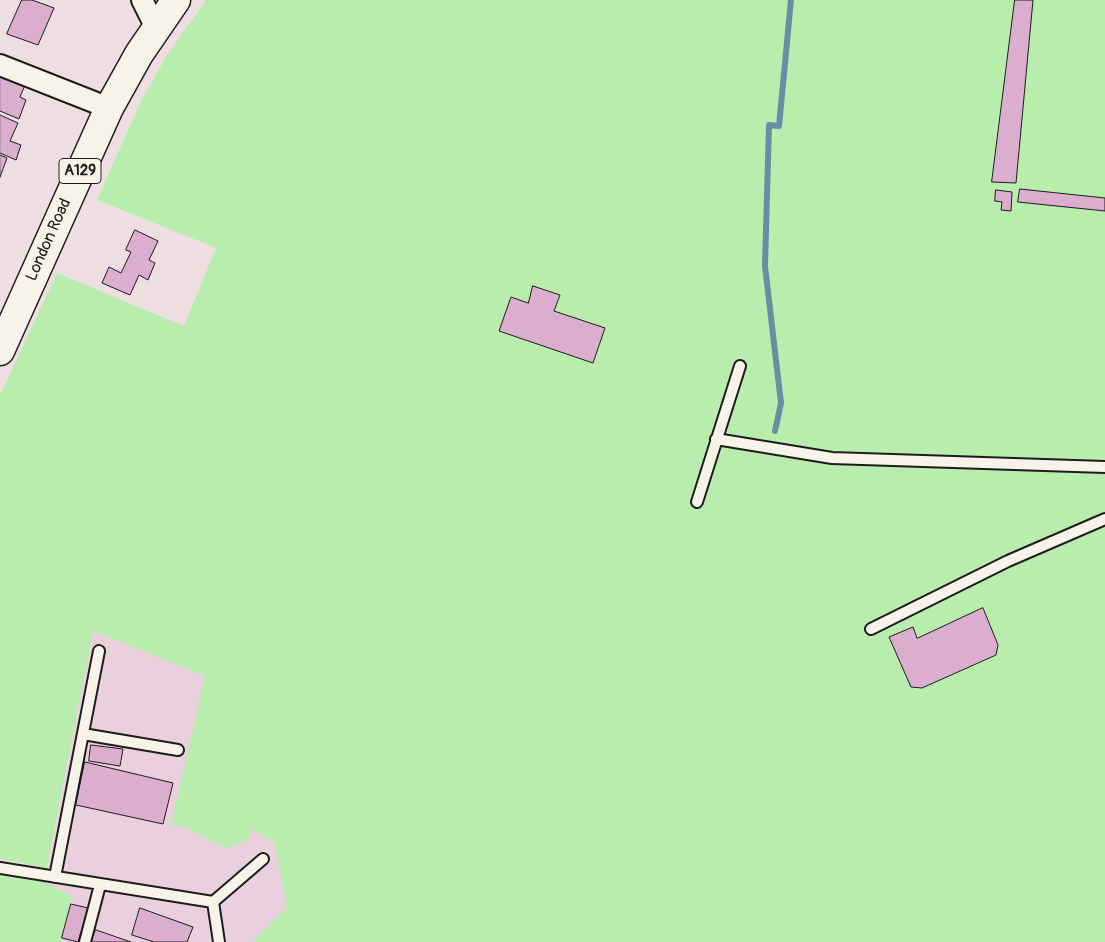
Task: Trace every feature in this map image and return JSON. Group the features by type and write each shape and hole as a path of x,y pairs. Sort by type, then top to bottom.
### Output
{"main road":[{"name":"London Road","path":"0,351 109,108 139,54 176,0"}],"street":[{"path":"142,0 151,18 159,26"},
{"path":"0,65 109,108"}],"lane":[{"path":"697,502 740,366"},
{"path":"716,439 832,458 1105,467"},
{"path":"871,628 1008,561 1105,519"},
{"path":"55,877 99,651"},
{"path":"83,734 178,750"},
{"path":"0,868 213,902 263,859"},
{"path":"85,942 100,885"},
{"path":"213,902 218,942"}],"shaded area":[{"path":"93,631 206,676 184,827 226,848 252,829 274,843 287,907 252,942 61,942 73,897 45,882"}],"green space":[{"path":"206,0 1105,0 1105,942 252,942 287,907 274,843 252,829 247,841 226,848 184,827 171,825 205,676 93,631 47,868 0,859 0,395 57,273 184,326 216,248 97,200 141,101 167,55"},
{"path":"0,875 45,882 73,897 61,942 0,942"}],"building":[{"path":"22,0 32,0 54,8 38,45 7,34"},
{"path":"1015,0 1033,0 1016,183 992,182"},
{"path":"0,75 25,85 20,97 26,100 19,119 0,111"},
{"path":"0,115 18,123 10,141 21,145 16,160 0,153"},
{"path":"0,155 7,158 0,177"},
{"path":"1020,189 1105,198 1105,211 1018,202"},
{"path":"996,190 1012,192 1011,211 1001,210 1002,202 995,201"},
{"path":"135,230 158,241 149,260 155,263 148,280 139,275 130,295 102,283 109,267 121,273 131,252 126,250"},
{"path":"533,286 560,295 554,311 605,328 593,363 499,331 511,297 528,303"},
{"path":"983,608 998,645 996,655 922,688 911,687 889,637 913,627 917,638"},
{"path":"91,745 123,749 120,766 89,761"},
{"path":"85,762 173,783 163,824 76,805"},
{"path":"71,904 88,908 78,942 62,938"},
{"path":"140,908 193,927 187,942 154,942 132,935"},
{"path":"96,930 131,942 90,942"}],"waterway":[{"path":"775,431 781,403 765,266 769,125 779,126 791,0"}]}
